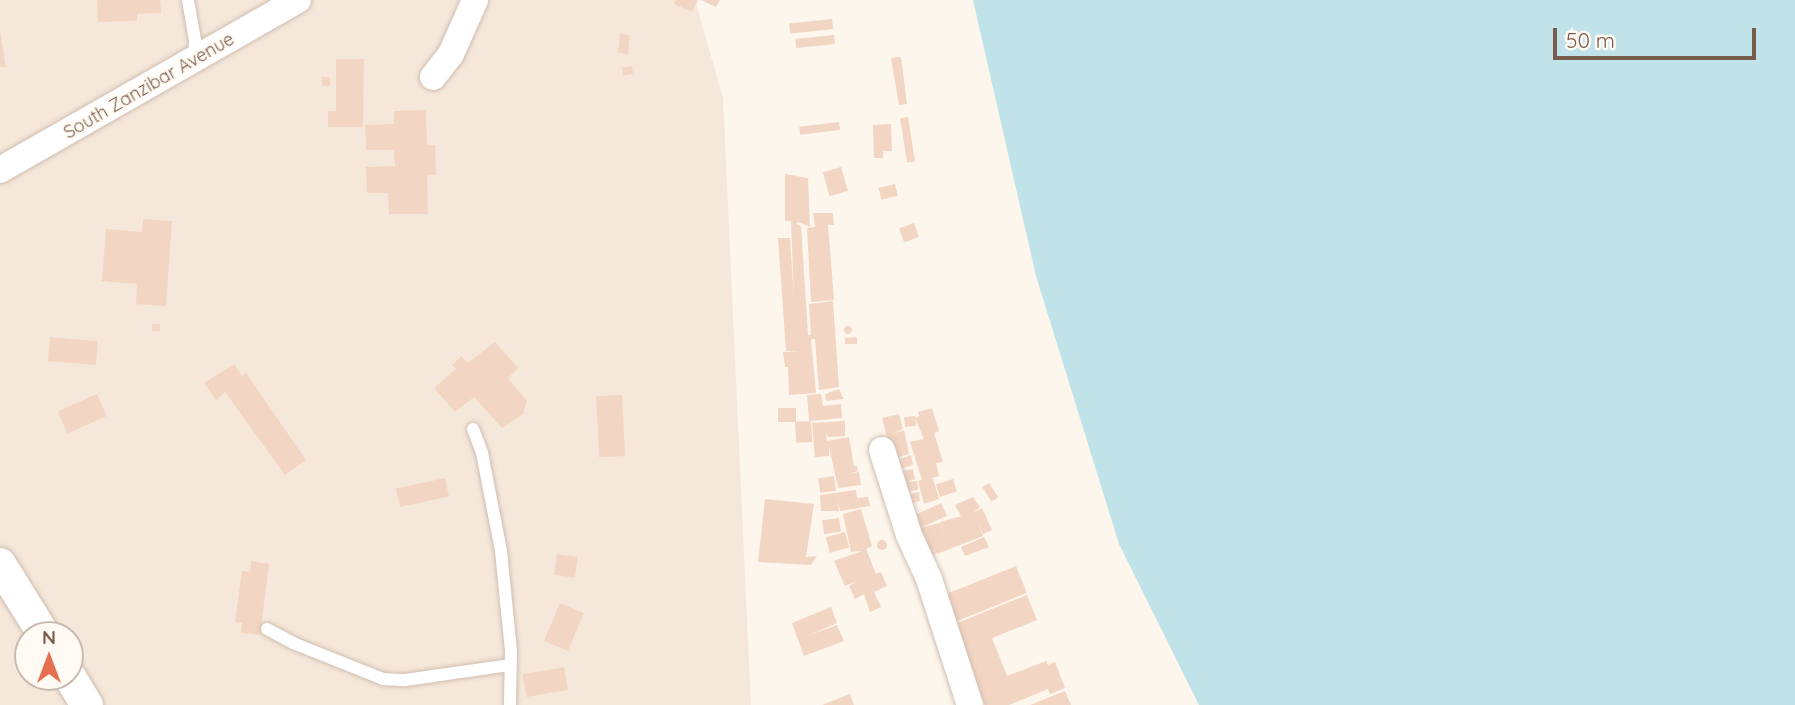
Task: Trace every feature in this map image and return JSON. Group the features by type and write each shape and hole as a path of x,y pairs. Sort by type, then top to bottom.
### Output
{"street":[{"name":"South Zanzibar Avenue","path":"0,170 298,0"},
{"path":"433,78 451,54 475,0"},
{"path":"882,450 909,535 929,579 970,705"},
{"path":"0,564 35,621"}],"lane":[{"path":"188,0 195,40 194,60"},
{"path":"473,429 482,453 501,551 511,665 510,705"},
{"path":"267,629 293,643 383,679 405,680 511,665"}],"shaded area":[{"path":"0,0 695,0 723,98 751,705 0,705"}],"water":[{"path":"973,0 1795,0 1795,705 1199,705 1119,544 1036,276"}],"building":[{"path":"97,0 160,0 161,13 137,14 137,21 98,22"},
{"path":"676,0 698,0 692,12 674,4"},
{"path":"701,0 720,0 716,7"},
{"path":"832,19 833,29 790,33 789,23"},
{"path":"0,30 6,67 0,67"},
{"path":"620,34 630,35 628,54 618,53"},
{"path":"834,35 835,44 796,48 795,39"},
{"path":"901,57 907,104 899,105 891,58"},
{"path":"336,59 364,59 363,127 328,127 328,111 336,111"},
{"path":"632,66 633,74 623,75 622,67"},
{"path":"322,77 330,77 330,86 322,86"},
{"path":"426,110 427,145 435,145 436,175 427,175 428,214 389,214 388,193 367,193 366,167 395,166 394,150 366,150 365,125 394,124 394,111"},
{"path":"908,117 915,161 907,163 900,118"},
{"path":"839,122 840,130 800,135 799,127"},
{"path":"891,124 892,151 883,151 883,158 874,158 873,125"},
{"path":"841,167 848,191 830,196 823,172"},
{"path":"785,174 808,178 810,227 798,222 796,224 801,226 808,335 811,334 809,304 833,301 839,387 819,390 815,339 811,339 816,393 789,395 788,367 785,367 783,352 799,351 786,351 778,238 790,238 794,300 791,221 785,221"},
{"path":"895,184 898,196 881,200 879,188"},
{"path":"813,213 833,213 834,225 828,225 834,300 811,302 807,228 815,227"},
{"path":"143,219 172,221 166,306 136,304 137,284 102,281 106,229 142,232"},
{"path":"914,223 919,237 904,243 899,228"},
{"path":"152,324 160,324 160,331 152,331"},
{"path":"848,326 852,330 848,334 844,330"},
{"path":"50,337 98,341 96,365 48,361"},
{"path":"857,337 857,344 845,344 845,338"},
{"path":"495,342 518,368 508,378 527,401 523,414 502,428 474,397 455,412 434,388 456,369 452,365 461,356 468,363"},
{"path":"234,364 242,376 246,373 306,460 285,475 225,392 216,400 204,383"},
{"path":"839,389 844,399 826,401 825,394"},
{"path":"97,394 107,416 67,433 58,411"},
{"path":"821,394 823,406 841,404 842,418 809,421 807,395"},
{"path":"622,395 625,456 599,457 596,396"},
{"path":"778,408 796,408 796,422 778,422"},
{"path":"932,408 939,431 934,433 943,462 936,463 939,476 930,479 933,479 939,499 924,504 918,481 922,480 910,442 924,439 915,418 919,416 918,412"},
{"path":"899,414 903,429 892,434 904,430 909,454 899,457 900,459 911,455 913,465 895,470 882,418"},
{"path":"915,416 916,426 905,427 904,417"},
{"path":"811,421 812,442 796,443 795,422"},
{"path":"845,421 845,436 828,437 826,433 827,441 849,437 854,466 857,466 858,471 848,474 859,472 861,485 838,488 829,446 829,456 815,457 812,423"},
{"path":"913,469 915,479 905,483 896,472"},
{"path":"834,476 836,491 820,493 818,478"},
{"path":"445,478 449,497 400,507 396,488"},
{"path":"953,479 957,491 940,497 936,485"},
{"path":"917,481 918,490 903,492 902,483"},
{"path":"989,483 998,497 992,502 982,487"},
{"path":"856,490 857,498 868,497 870,506 840,511 838,500 839,511 821,511 820,495"},
{"path":"919,492 920,501 911,503 902,496"},
{"path":"973,497 980,507 973,513 982,508 992,530 983,534 977,520 983,536 937,554 933,546 936,554 927,556 916,529 940,523 945,535 940,522 961,516 955,505"},
{"path":"765,499 814,504 806,557 817,556 811,565 758,562"},
{"path":"941,503 947,516 921,528 915,515"},
{"path":"861,509 872,546 866,549 876,574 881,572 887,586 874,592 881,607 870,612 864,594 855,599 849,586 857,581 845,586 834,561 862,551 851,552 843,514"},
{"path":"839,518 841,532 824,534 822,520"},
{"path":"845,532 849,547 830,553 826,537"},
{"path":"984,537 989,547 965,556 961,547"},
{"path":"882,540 886,541 886,549 882,550 878,549 877,545 878,541"},
{"path":"557,554 578,557 575,578 554,575"},
{"path":"251,561 269,564 260,635 241,633 242,623 235,622 242,571 250,572"},
{"path":"1016,566 1027,593 954,622 943,596"},
{"path":"1027,595 1037,620 992,638 1007,676 1046,661 1048,665 1055,662 1065,688 1050,694 1048,689 1009,705 985,705 952,625"},
{"path":"560,603 584,613 568,651 544,641"},
{"path":"831,607 837,623 807,636 837,625 844,641 804,656 792,623"},
{"path":"564,667 568,690 527,697 523,674"},
{"path":"1065,691 1071,705 1030,705"},
{"path":"850,694 854,705 822,705"}]}
